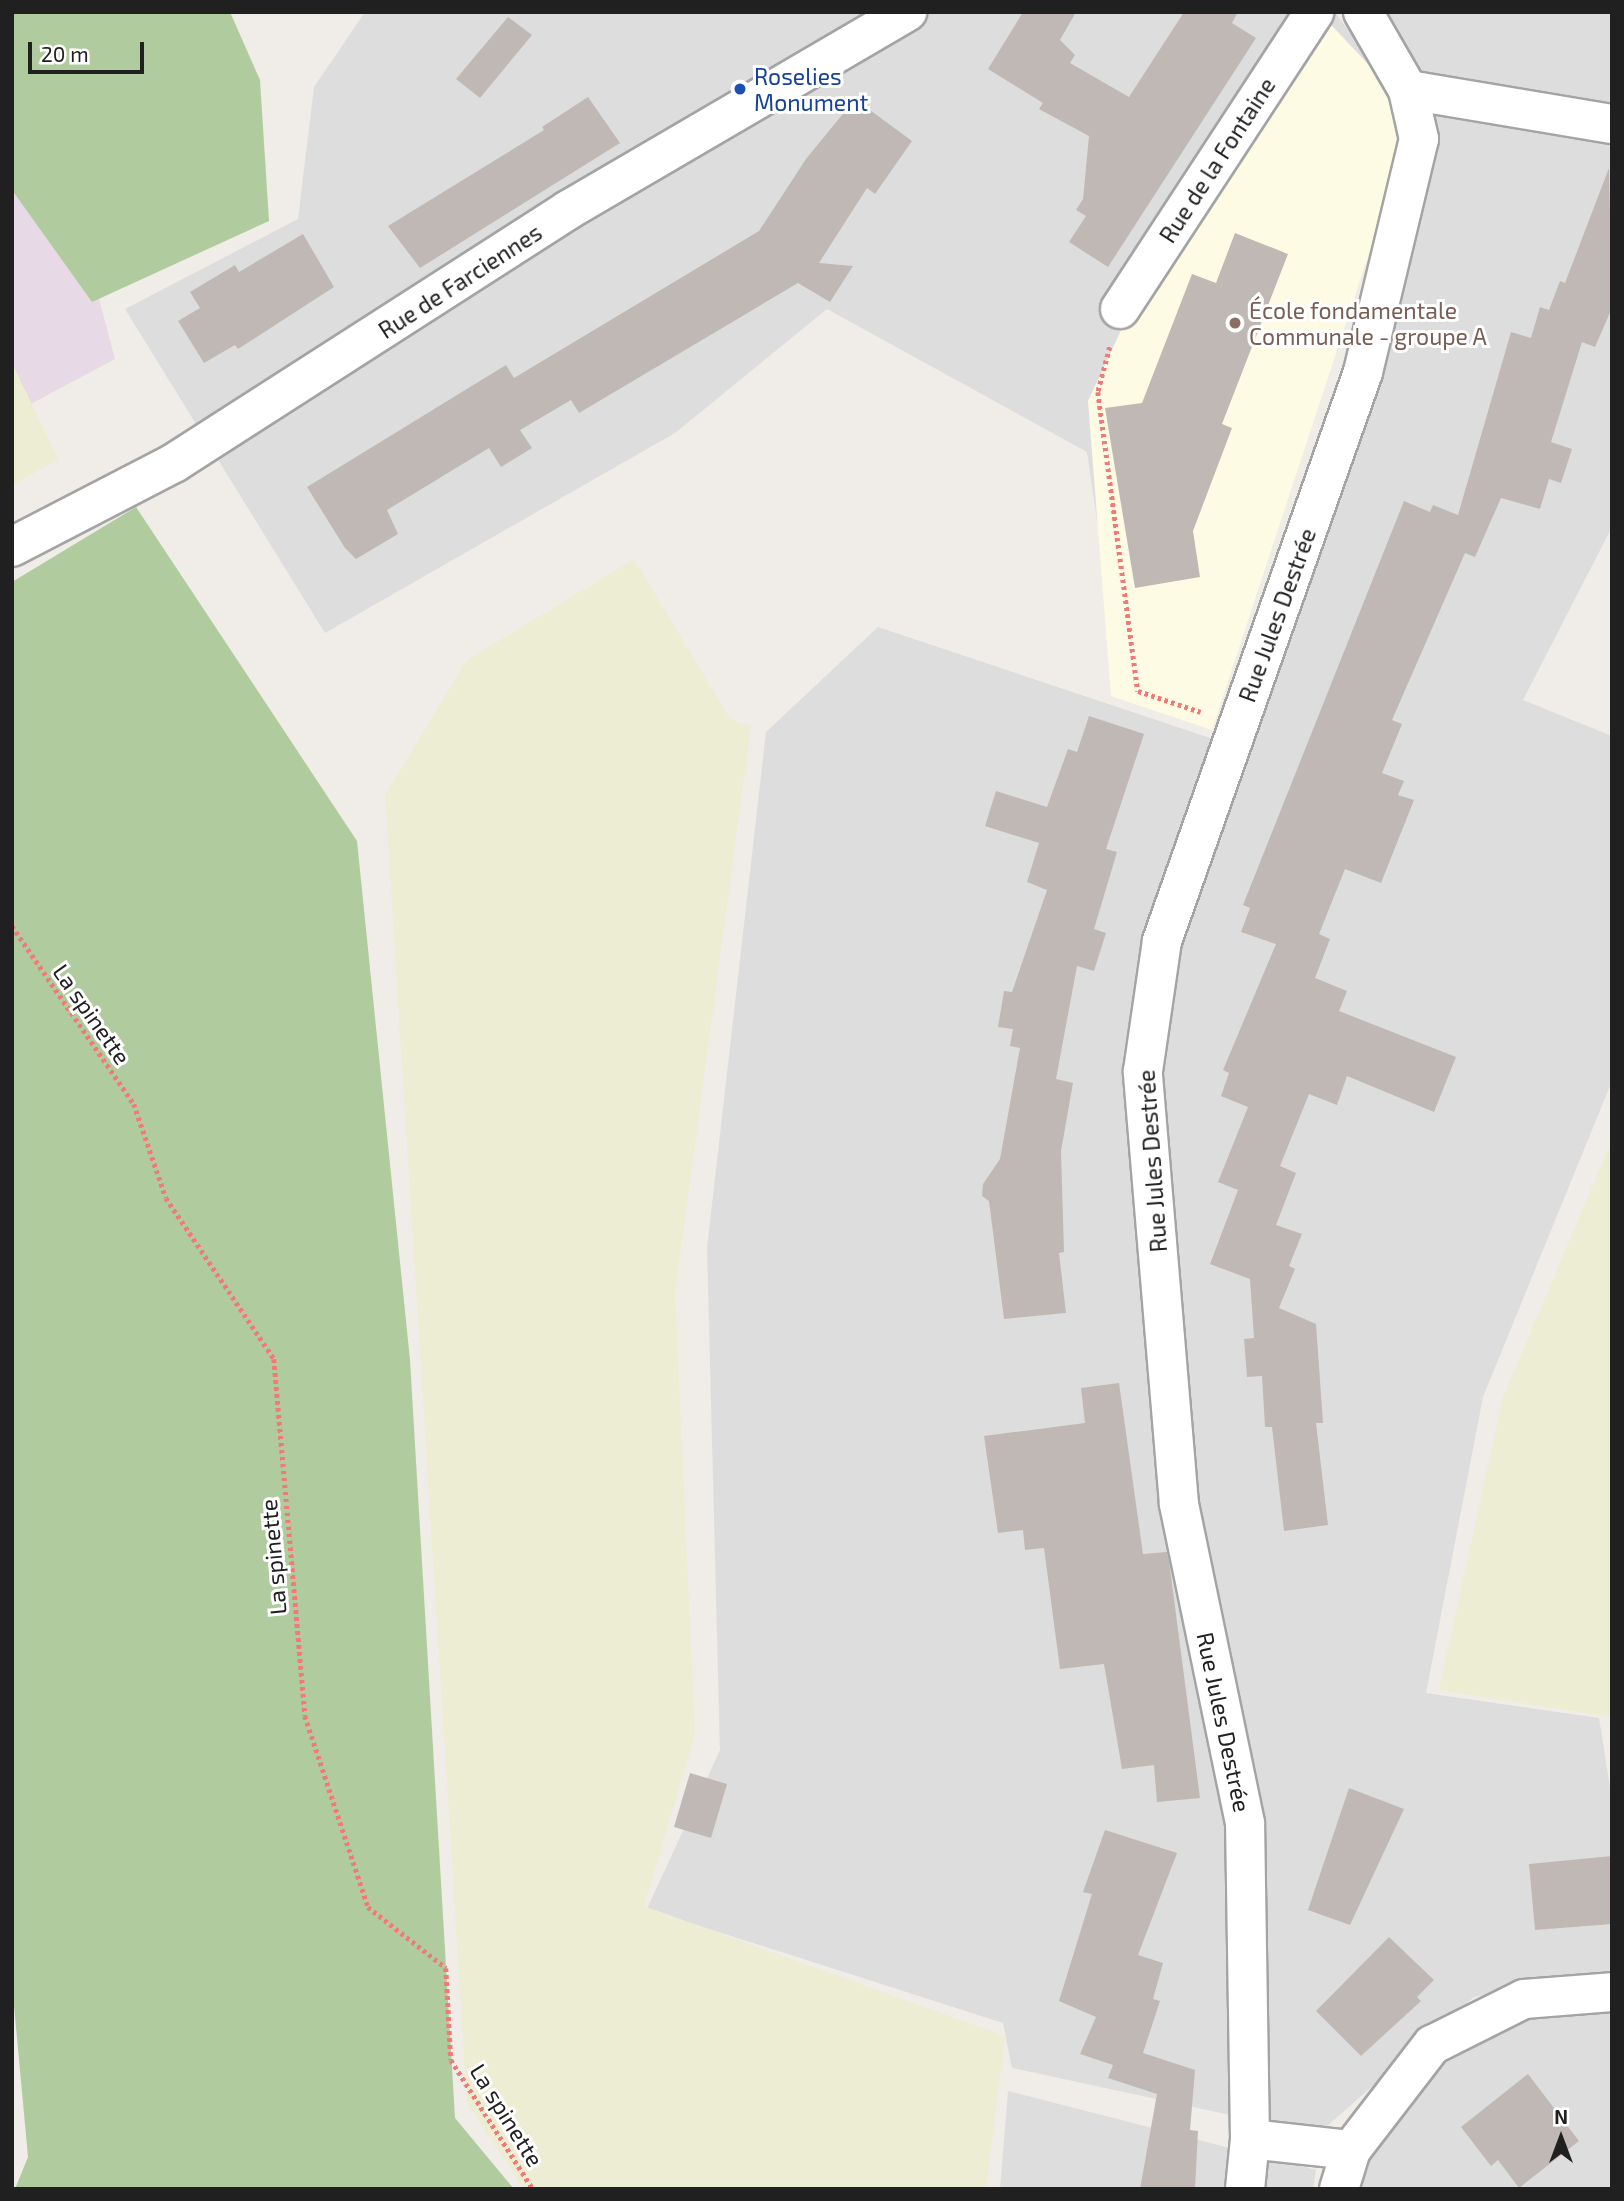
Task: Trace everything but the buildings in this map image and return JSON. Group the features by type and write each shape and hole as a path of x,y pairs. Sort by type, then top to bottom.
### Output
{"street":[{"name":"Rue de Farciennes","path":"12,547 174,463 568,210 907,12"},
{"name":"Rue de la Fontaine","path":"1120,309 1314,12"},
{"name":"Rue Jules Destrée","path":"1245,2189 1251,2139 1245,1823 1179,1504 1143,1071 1162,941 1363,372 1419,139 1408,90 1363,12"},
{"path":"1408,90 1612,124"},
{"path":"1339,2189 1352,2150 1432,2045 1524,1999 1612,1992"},
{"path":"1251,2139 1352,2150"}],"path":[{"path":"1120,309 1098,392 1138,691 1238,724"},
{"name":"La spinette","path":"12,926 134,1104 166,1198 274,1359 305,1716 368,1907 446,1968 451,2060 533,2189"}],"shaded area":[{"path":"12,12 23,12 115,359 12,414"},
{"path":"365,12 1335,12 1381,77 1115,642 1087,452 827,309 675,433 325,633 125,309 298,219 314,87"},
{"name":"École fondamentale Communale - groupe A","path":"1319,12 1386,83 1400,159 1212,730 1111,696 1088,401 1161,245"},
{"path":"1374,12 1612,12 1612,527 1523,700 1612,736 1612,1081 1483,1397 1426,1693 1599,1718 1612,1800 1612,1970 1474,1997 1318,2134 1012,2068 1003,2023 647,1909 720,1750 707,1248 766,732 878,627 1234,746 1434,152"},
{"path":"1612,2003 1612,2189 1346,2189 1387,2105 1494,2015"},
{"path":"1008,2091 1316,2170 1313,2189 1000,2189"}],"green space":[{"path":"12,12 230,12 260,80 269,221 92,302 12,190"},
{"path":"12,363 58,459 12,486"},
{"path":"136,507 357,841 410,1360 455,2118 514,2189 15,2189 28,2157 12,1984 12,582"},
{"path":"634,559 730,719 751,726 675,1293 695,1734 644,1906 1005,2036 986,2189 524,2189 467,2104 385,795 467,660"},
{"path":"1612,1140 1612,1717 1439,1690 1503,1397"}],"place":[{"name":"Roselies Monument","path":"740,89"},
{"name":"École fondamentale Communale - groupe A","path":"1235,323"}]}
